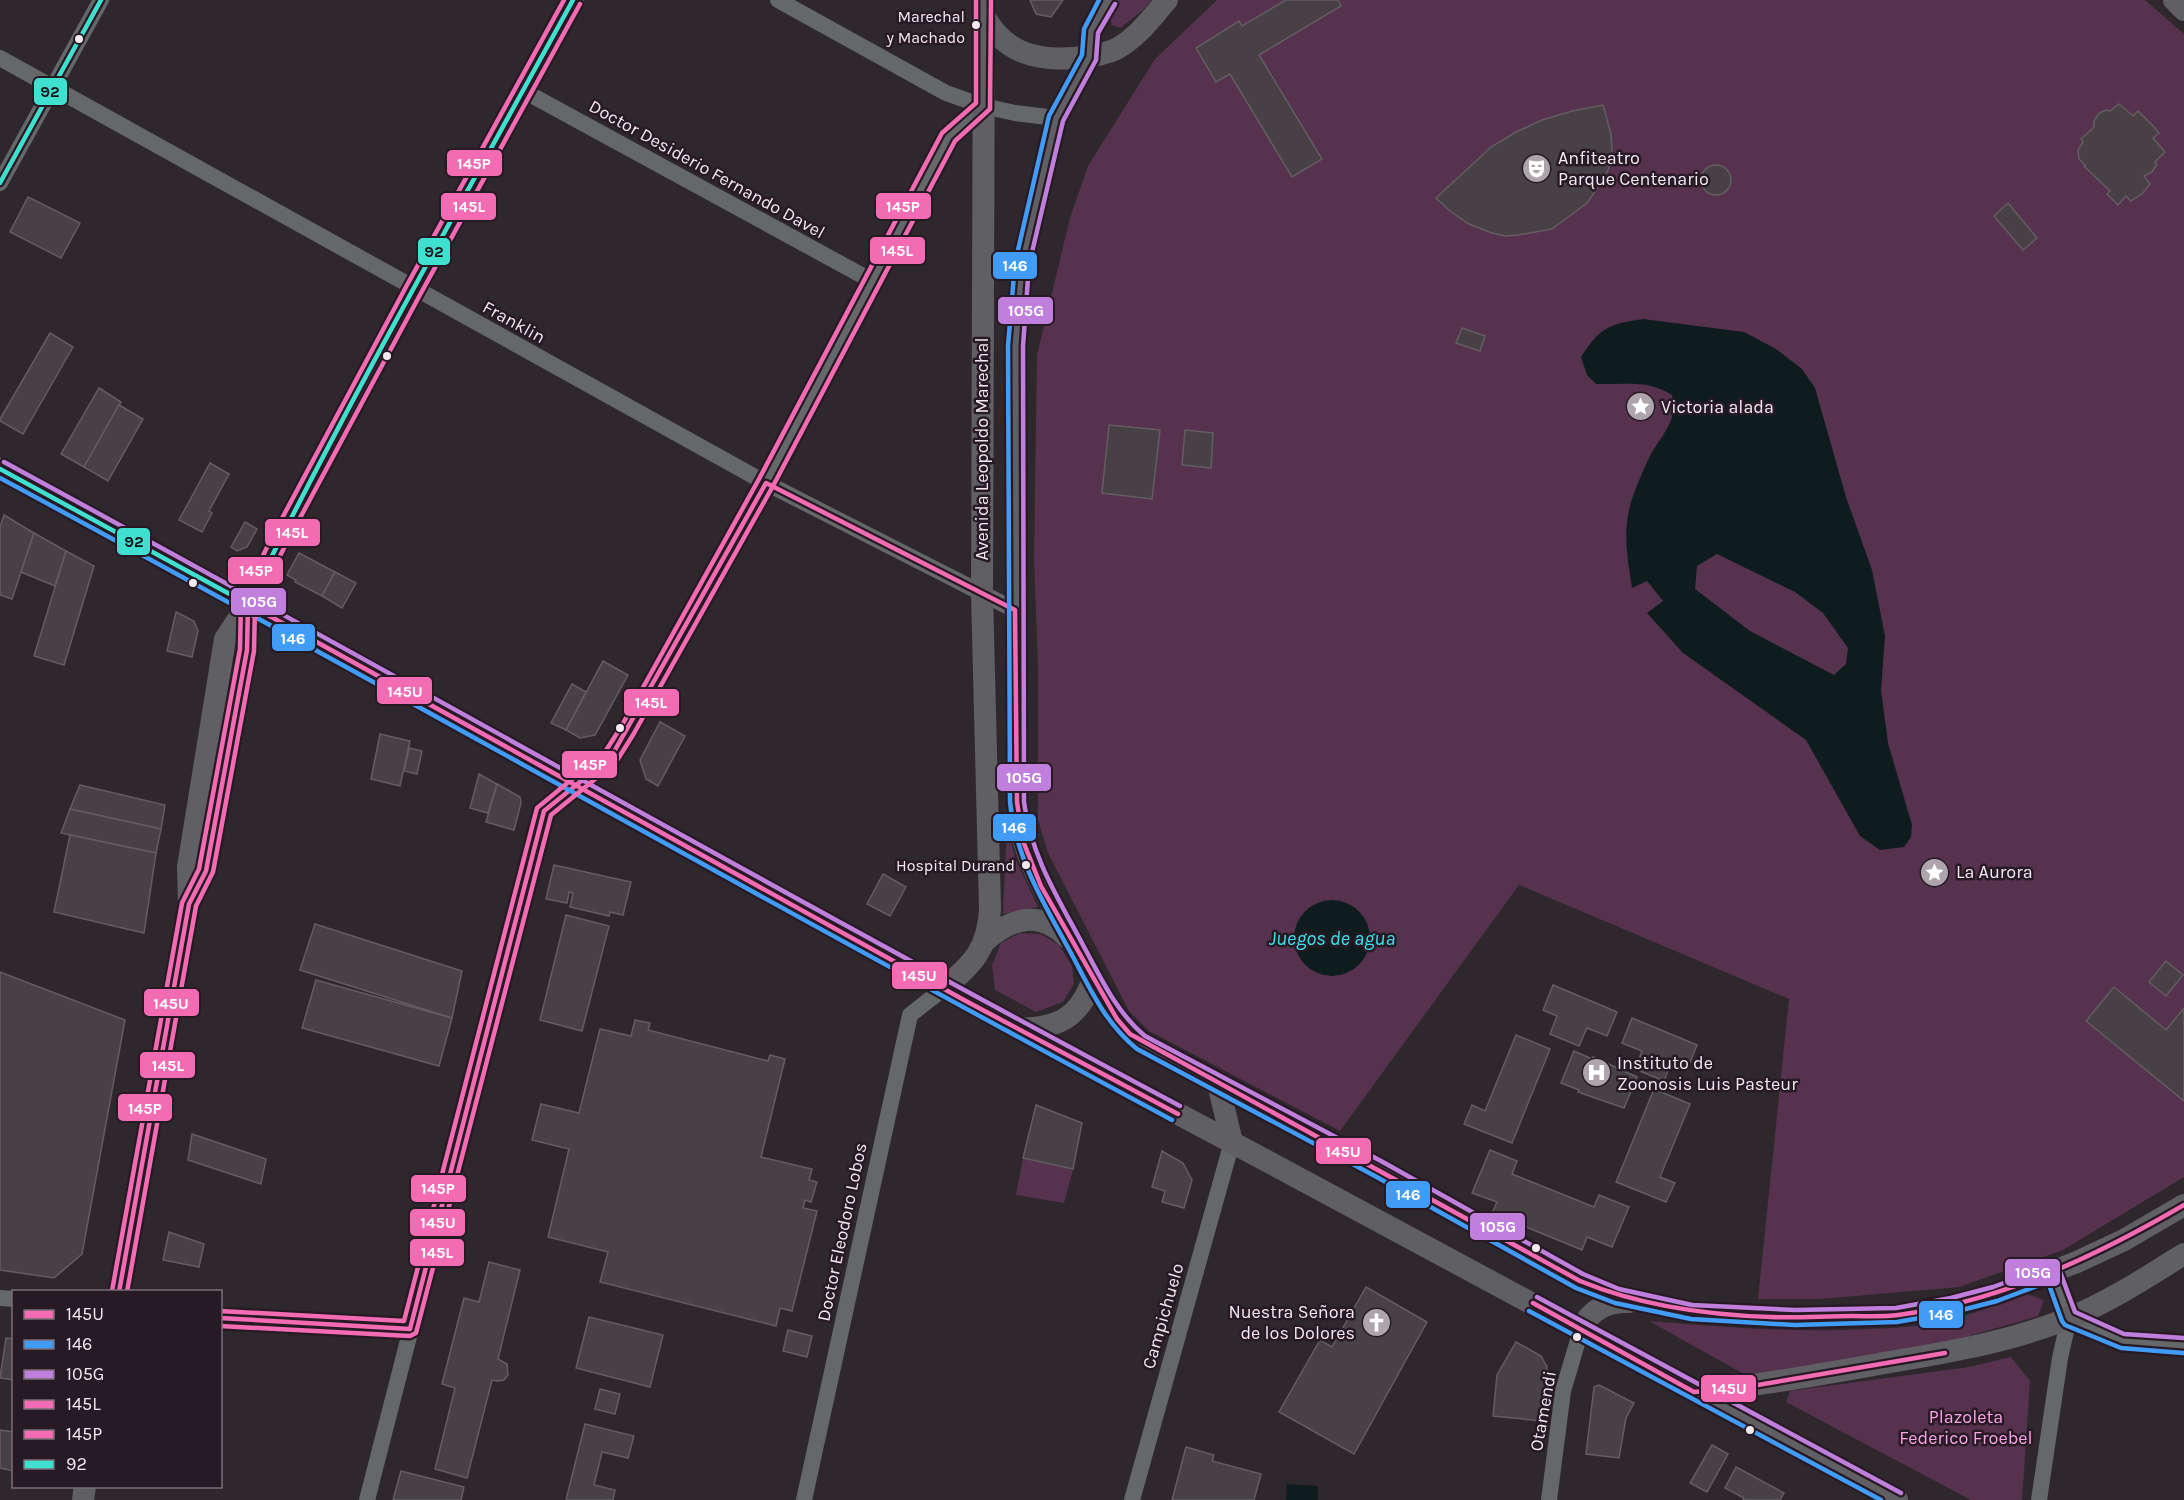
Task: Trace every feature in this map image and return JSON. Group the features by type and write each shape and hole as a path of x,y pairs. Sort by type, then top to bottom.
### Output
{"main road":[{"path":"119,1290 189,904 206,871 247,650 248,604 414,289 573,0"},
{"path":"1089,57 1091,31 1108,0"},
{"path":"984,8 992,30 1022,52 1050,59 1089,57 1116,49 1136,36 1167,0"},
{"path":"2174,0 2184,9"},
{"name":"Avenida Leopoldo Marechal","path":"943,989 974,961 985,940 990,917 982,594 984,8"},
{"name":"Avenida Leopoldo Marechal","path":"1089,57 1056,118 1022,264 1017,317 1015,610 1017,814 1023,841 1041,885 1093,979 1117,1019 1130,1034 1580,1281 1602,1291 1641,1302"},
{"path":"0,469 578,785 943,989 1897,1500"},
{"path":"985,940 1013,922 1036,920 1056,927 1077,948"},
{"path":"1017,1029 1046,1027 1067,1018 1083,1002 1093,979"},
{"path":"1218,1084 1232,1142"},
{"path":"1581,1330 1589,1316 1602,1306 1617,1302 1641,1302 1691,1312 1785,1318 1897,1315 1953,1305 1995,1294 2052,1272 2124,1240 2184,1205"},
{"path":"1694,1392 1746,1387 1944,1353 2006,1339 2069,1318 2147,1277 2184,1254"}],"street":[{"path":"0,183 101,0"},
{"path":"778,0 946,93 983,106 1056,118"},
{"name":"Franklin","path":"0,58 766,483 1015,610"},
{"name":"Doctor Desiderio Fernando Davel","path":"522,90 874,282"},
{"path":"367,1500 544,811 611,757 766,483 949,136 983,106"},
{"name":"Doctor Eleodoro Lobos","path":"804,1500 910,1015 943,989"},
{"name":"Campichuelo","path":"1132,1500 1232,1142"},
{"path":"2039,1500 2060,1358 2069,1318 2052,1272"},
{"path":"222,1318 411,1329"},
{"path":"2069,1318 2122,1341 2184,1346"},
{"name":"Otamendi","path":"1549,1500 1563,1391 1581,1330"}],"green space":[{"path":"1120,0 1152,0 1120,28 1112,25 1110,17"},
{"path":"1217,0 2145,0 2184,34 2184,1177 2063,1250 1959,1287 1820,1299 1758,1299 1789,999 1519,885 1340,1131 1149,1031 1129,1011 1048,853 1038,820 1038,664 1034,561 1037,355 1070,218 1088,166 1155,59"},
{"path":"1007,826 1015,858 1038,907 1003,914"},
{"path":"1020,933 1041,934 1059,945 1072,966 1074,984 1063,1002 1036,1012 995,990 992,965 1001,943"},
{"path":"1023,1158 1073,1170 1064,1203 1016,1195"},
{"path":"2027,1294 2044,1300 2038,1316 1952,1341 1768,1374 1742,1373 1649,1321 1786,1330 1895,1328 1940,1322 1984,1310"},
{"name":"Plazoleta Federico Froebel","path":"2011,1357 2030,1381 2022,1500 1971,1500 1786,1402 1790,1391 1969,1367"}],"water":[{"path":"1643,319 1744,332 1776,349 1802,369 1815,388 1846,497 1872,570 1885,636 1881,690 1888,743 1912,825 1911,837 1904,847 1880,850 1860,836 1806,740 1683,653 1647,613 1663,601 1647,581 1632,588 1626,539 1629,510 1649,458 1671,421 1672,395 1645,385 1596,384 1587,375 1581,357 1606,329 1621,323","holes":["1717,554 1795,592 1823,613 1848,648 1846,664 1834,675 1750,631 1695,589 1697,566"]},
{"name":"Juegos de agua","path":"1332,900 1346,903 1359,911 1367,924 1370,938 1367,952 1359,965 1346,973 1332,976 1318,973 1305,965 1297,952 1294,938 1297,924 1305,911 1318,903"},
{"path":"1287,1484 1318,1486 1318,1500 1286,1500"}],"building":[{"path":"1030,0 1063,0 1051,17 1036,14"},
{"path":"1286,0 1338,0 1341,6 1259,55 1322,159 1292,177 1230,74 1216,82 1196,48 1239,21 1242,26"},
{"path":"2119,104 2133,116 2138,111 2153,126 2159,133 2153,138 2165,152 2155,162 2157,164 2152,172 2144,176 2150,184 2142,194 2131,201 2126,196 2118,205 2107,194 2110,191 2084,166 2079,159 2078,150 2083,142 2081,139 2094,127 2094,121 2099,113 2110,111"},
{"name":"Anfiteatro Parque Centenario","path":"1603,105 1611,134 1610,165 1604,179 1587,203 1552,229 1505,236 1492,233 1469,224 1436,198 1491,147 1516,132 1542,120"},
{"path":"1716,165 1727,169 1731,180 1727,191 1716,195 1705,191 1701,180 1705,169"},
{"path":"28,197 80,223 61,258 10,232"},
{"path":"2008,203 2037,238 2023,250 1994,216"},
{"path":"1462,328 1485,336 1480,351 1456,343"},
{"path":"50,333 73,347 23,434 0,419"},
{"path":"99,388 121,402 84,467 61,454"},
{"path":"119,405 143,419 108,481 84,467"},
{"path":"1109,425 1160,430 1152,499 1102,493"},
{"path":"1185,430 1213,433 1211,468 1182,465"},
{"path":"210,463 229,474 209,511 212,513 202,532 179,520"},
{"path":"4,515 34,533 12,599 0,595 0,527"},
{"path":"245,522 257,529 247,547 237,551 231,547"},
{"path":"34,533 66,551 55,586 21,572"},
{"path":"66,551 94,566 64,665 34,656"},
{"path":"299,553 335,572 322,596 295,582 296,580 287,575"},
{"path":"335,572 356,583 342,608 322,596"},
{"path":"176,612 194,621 198,631 192,657 167,651"},
{"path":"603,661 628,675 595,735 580,738 566,730"},
{"path":"572,684 586,692 566,730 551,723"},
{"path":"660,722 685,736 658,786 646,779 640,760"},
{"path":"380,734 410,741 400,786 371,779"},
{"path":"409,748 422,751 417,774 404,771"},
{"path":"479,774 497,784 488,813 470,808"},
{"path":"497,784 520,797 521,803 514,830 486,822"},
{"path":"80,785 165,805 161,829 70,809"},
{"path":"70,809 161,829 156,853 61,833"},
{"path":"70,835 156,853 144,933 54,912"},
{"path":"554,865 631,882 623,915 610,912 609,916 570,907 573,893 569,892 567,903 546,899"},
{"path":"883,874 906,887 890,916 867,904"},
{"path":"566,915 609,926 582,1031 540,1020"},
{"path":"315,924 462,971 452,1018 300,970"},
{"path":"2166,961 2183,975 2166,996 2149,982"},
{"path":"0,972 125,1020 82,1254 54,1278 0,1270"},
{"path":"316,980 452,1018 439,1066 302,1028"},
{"path":"1553,985 1617,1012 1607,1036 1587,1028 1579,1046 1550,1034 1557,1016 1543,1010"},
{"path":"2114,987 2166,1030 2184,1008 2184,1101 2086,1021"},
{"path":"1632,1018 1697,1045 1687,1070 1671,1063 1664,1081 1635,1069 1642,1051 1622,1043"},
{"path":"635,1020 650,1023 648,1030 768,1061 770,1055 785,1059 761,1157 812,1169 809,1180 817,1182 811,1202 805,1200 803,1208 817,1211 792,1311 780,1308 776,1326 600,1282 608,1252 548,1237 569,1149 532,1140 541,1104 579,1113 600,1029 631,1036"},
{"path":"1516,1035 1550,1049 1512,1143 1464,1124 1472,1105 1485,1111"},
{"path":"1574,1051 1637,1077 1624,1108 1578,1092 1579,1090 1561,1083"},
{"path":"1654,1089 1690,1104 1660,1177 1675,1183 1666,1202 1616,1182"},
{"path":"1036,1105 1082,1123 1073,1169 1023,1158"},
{"path":"192,1134 266,1159 261,1184 188,1160"},
{"path":"1490,1150 1517,1161 1512,1174 1594,1207 1599,1195 1629,1207 1612,1247 1587,1237 1582,1250 1492,1213 1497,1202 1472,1193"},
{"path":"1162,1151 1183,1163 1192,1180 1184,1208 1162,1202 1165,1191 1152,1187"},
{"path":"169,1232 204,1244 199,1267 163,1260"},
{"path":"489,1262 520,1270 498,1359 507,1364 508,1375 504,1380 492,1380 467,1478 435,1469 455,1388 442,1384 464,1298 479,1302"},
{"path":"1366,1287 1427,1322 1354,1454 1279,1412 1320,1340 1332,1347"},
{"path":"589,1317 663,1335 650,1387 576,1368"},
{"path":"788,1330 812,1336 807,1357 783,1351"},
{"path":"6,1338 12,1339 12,1380 0,1378"},
{"path":"1516,1342 1541,1356 1547,1367 1542,1421 1493,1416 1497,1375"},
{"path":"1599,1385 1634,1403 1626,1418 1619,1458 1586,1454 1594,1387"},
{"path":"600,1389 620,1394 615,1414 595,1409"},
{"path":"585,1424 634,1436 628,1458 602,1452 594,1485 615,1490 613,1500 566,1500"},
{"path":"0,1430 12,1432 12,1471 0,1468"},
{"path":"1712,1445 1728,1454 1707,1492 1690,1483"},
{"path":"1186,1447 1214,1455 1212,1461 1261,1474 1254,1500 1172,1500"},
{"path":"1736,1467 1784,1493 1780,1500 1743,1500 1744,1498 1725,1488"},
{"path":"401,1471 464,1487 461,1500 393,1500"}],"transit line":[{"name":"92","path":"0,183 101,0"},
{"name":"145P","path":"112,1290 182,903 199,869 240,649 241,601 272,537 407,285 564,0"},
{"name":"92","path":"0,469 248,604 366,376 573,0"},
{"name":"145P","path":"222,1311 404,1321 537,808 605,752 621,727 759,479 942,133 976,103 976,0"},
{"name":"145L","path":"222,1326 410,1336 416,1333 551,815 616,762 633,735 773,486 955,141 990,109 991,0"},
{"name":"146","path":"1099,0 1084,29 1082,55 1049,116 1015,263 1008,346 1010,802 1018,843 1033,882 1092,993 1116,1029 1137,1049 1373,1175 1576,1288 1615,1303 1691,1319 1795,1325 1897,1322 1954,1312 1997,1301 2048,1282 2065,1325 2121,1348 2183,1353"},
{"name":"145L","path":"127,1290 196,906 213,872 254,651 255,606 421,293 580,4"},
{"name":"105G","path":"1115,4 1098,33 1096,60 1063,121 1029,265 1023,346 1024,802 1039,859 1064,910 1117,1005 1145,1036 1381,1161 1583,1274 1619,1289 1692,1305 1795,1310 1896,1308 1951,1298 1993,1287 2053,1265 2059,1269 2075,1312 2124,1334 2184,1338"},
{"name":"105G","path":"4,462 885,947 1180,1106"},
{"name":"146","path":"0,478 1172,1120"},
{"name":"145U","path":"222,1318 410,1329 544,811 611,757 766,483 1015,610 1017,802 1023,841 1041,886 1117,1019 1130,1034 1580,1281 1650,1303 1722,1314 1781,1317 1898,1315 1974,1299 2010,1288 2082,1259 2184,1205"},
{"name":"145U","path":"119,1290 189,904 206,871 247,650 248,604 964,1000 1178,1114"},
{"name":"105G","path":"1537,1297 1901,1493"},
{"name":"145U","path":"1533,1303 1694,1392 1746,1387 1945,1353"},
{"name":"146","path":"1529,1311 1881,1500"}],"place":[{"name":"Marechal y Machado","path":"976,25"},
{"name":"Anfiteatro Parque Centenario","path":"1537,168"},
{"name":"Victoria alada","path":"1640,407"},
{"name":"Hospital Durand","path":"1026,865"},
{"name":"La Aurora","path":"1935,872"},
{"name":"Instituto de Zoonosis Luis Pasteur","path":"1596,1073"},
{"name":"Nuestra Señora de los Dolores","path":"1376,1322"}]}
